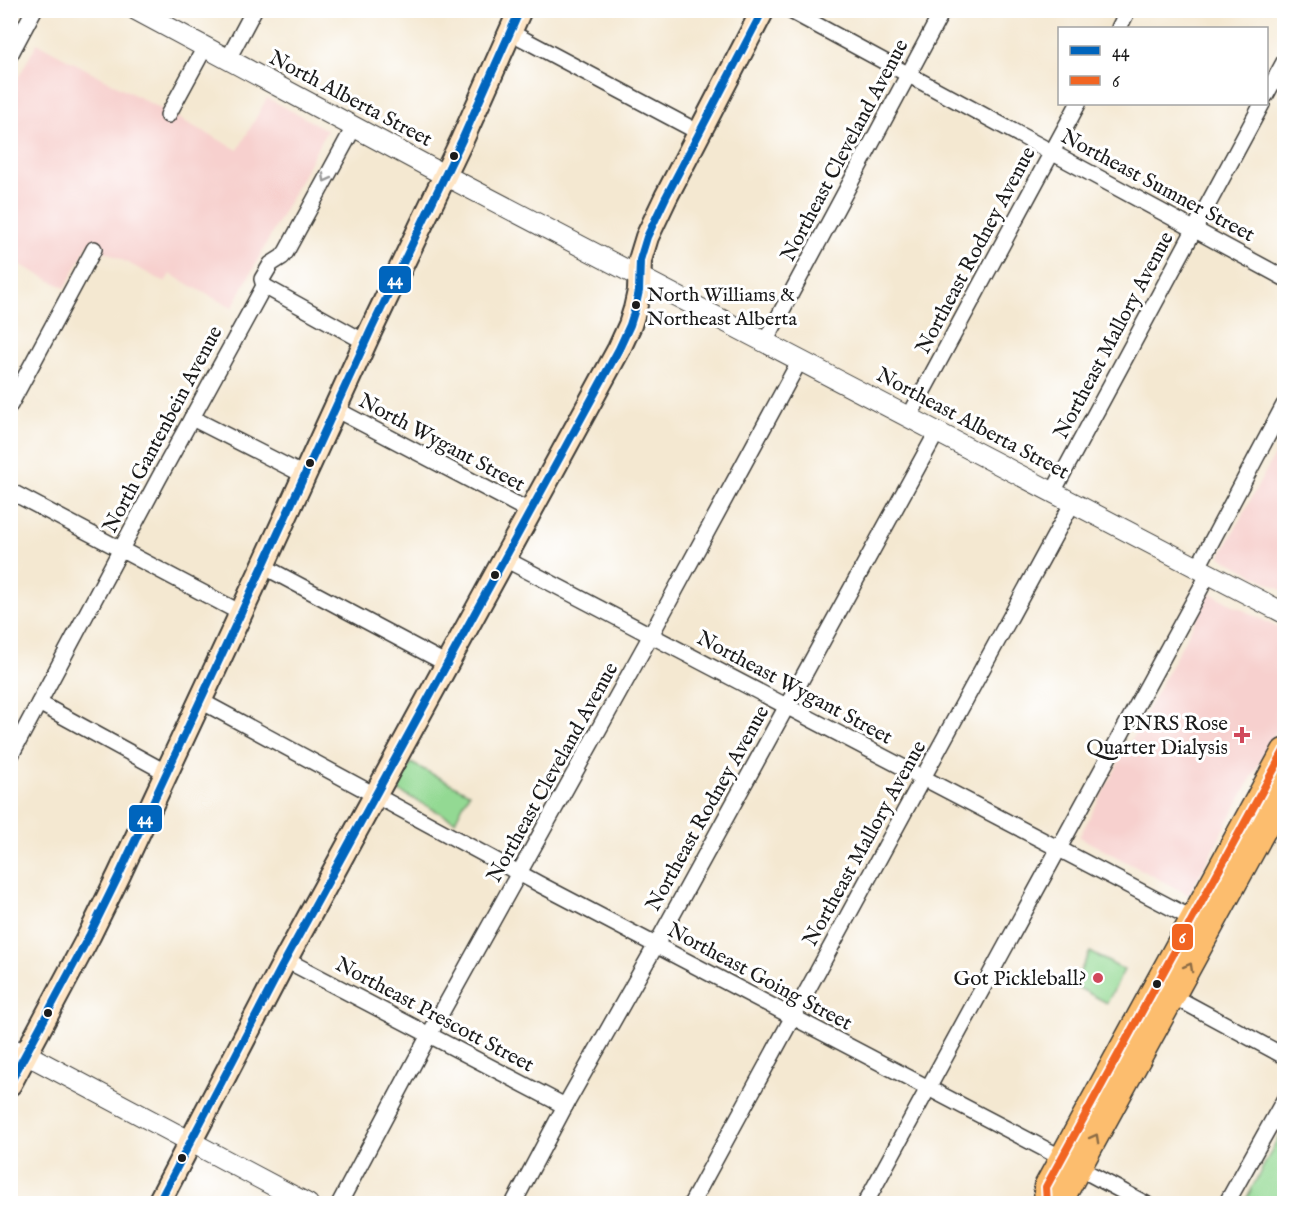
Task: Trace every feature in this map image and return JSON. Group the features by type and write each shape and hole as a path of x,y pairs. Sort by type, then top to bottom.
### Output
{"main road":[{"path":"10,1084 18,1052 89,936 167,773 365,342 462,140 520,10"},
{"path":"158,1203 286,960 625,336 635,309 642,254 650,231 763,10"},
{"path":"1052,1203 1064,1196 1070,1163 1192,919 1284,751"},
{"path":"1047,1203 1046,1187 1070,1163 1173,996 1284,793"}],"street":[{"path":"10,55 34,10"},
{"name":"North Alberta Street","path":"136,10 639,276"},
{"path":"228,59 254,10"},
{"name":"Northeast Sumner Street","path":"789,10 1284,278"},
{"name":"Northeast Cleveland Avenue","path":"765,342 943,10"},
{"path":"1120,27 1128,10"},
{"path":"510,32 700,133"},
{"path":"168,115 205,47"},
{"path":"1268,91 1284,62"},
{"name":"Northeast Rodney Avenue","path":"909,417 1077,105"},
{"name":"Northeast Mallory Avenue","path":"1053,492 1261,105"},
{"name":"North Gantenbein Avenue","path":"10,757 264,286 262,279 272,264 282,258 286,252 354,127"},
{"path":"10,405 94,249"},
{"name":"Northeast Alberta Street","path":"639,276 1284,613"},
{"path":"264,286 365,342"},
{"name":"Northeast Cleveland Avenue","path":"339,1203 800,360"},
{"path":"865,1203 1059,849 1204,570 1284,405"},
{"name":"North Wygant Street","path":"334,409 531,512"},
{"path":"192,418 304,475"},
{"name":"Northeast Rodney Avenue","path":"513,1203 937,432"},
{"path":"10,491 241,614"},
{"name":"Northeast Mallory Avenue","path":"691,1203 1073,502"},
{"name":"Northeast Wygant Street","path":"505,559 1192,919"},
{"path":"263,567 447,664"},
{"name":"Northeast Going Street","path":"201,701 520,873 1146,1203"},
{"path":"39,703 167,773"},
{"name":"Northeast Prescott Street","path":"286,960 565,1106"},
{"path":"1173,996 1284,1056"},
{"path":"18,1052 308,1203"},
{"path":"1226,1203 1284,1100"}],"shaded area":[{"path":"37,43 238,150 267,98 327,130 232,308 170,274 165,282 89,243 65,288 11,260 10,214 15,205 10,202 11,91"},
{"path":"1284,437 1284,591 1220,557"},
{"path":"1210,593 1284,631 1284,717 1189,895 1079,837"}],"green space":[{"path":"411,763 469,793 455,821 397,790"},
{"name":"Got Pickleball?","path":"1090,952 1124,970 1107,1003 1073,985"},
{"path":"1284,1127 1284,1203 1244,1203"}],"transit line":[{"name":"44","path":"10,1083 119,875 370,332 462,140 520,10"},
{"name":"44","path":"158,1204 281,968 619,349 635,309 639,291 640,260 647,237 763,10"},
{"name":"6","path":"1047,1204 1046,1187 1284,751"}],"place":[{"name":"North Williams & Northeast Alberta","path":"636,305"},
{"name":"PNRS Rose Quarter Dialysis","path":"1242,735"},
{"name":"Got Pickleball?","path":"1098,978"}]}
